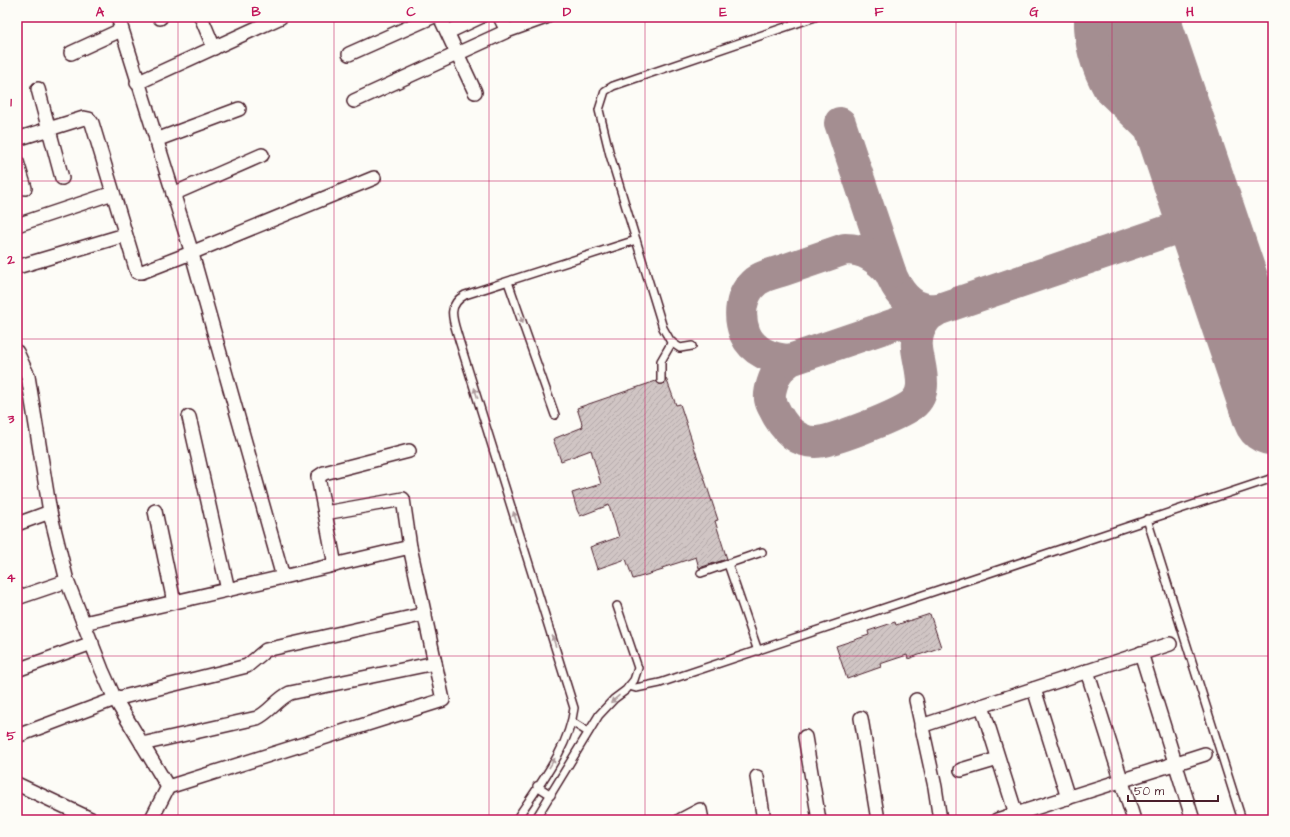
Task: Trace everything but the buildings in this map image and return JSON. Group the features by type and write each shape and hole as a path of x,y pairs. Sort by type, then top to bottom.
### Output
{"street":[{"path":"118,17 191,253 283,577"},
{"path":"201,17 214,48"},
{"path":"138,84 281,17"},
{"path":"349,54 432,17"},
{"path":"440,17 475,92"},
{"path":"448,32 480,17"},
{"path":"500,17 507,31"},
{"path":"354,100 507,31 546,17"},
{"path":"71,52 121,30"},
{"path":"38,89 50,128 62,178"},
{"path":"156,140 239,109"},
{"path":"17,139 84,118 89,119 92,123 125,235 138,272 191,253 374,178"},
{"path":"173,194 262,155"},
{"path":"17,162 25,188"},
{"path":"17,225 113,193"},
{"path":"17,268 125,235"},
{"path":"17,352 28,376 50,512 67,581 115,698 168,787"},
{"path":"189,417 228,590"},
{"path":"335,565 318,481 320,475 409,452"},
{"path":"151,820 168,787 443,700 410,547 403,499 325,513"},
{"path":"155,511 174,602"},
{"path":"17,524 50,512"},
{"path":"84,623 410,547"},
{"path":"17,598 67,581"},
{"path":"17,736 115,698 247,666 266,650 424,614"},
{"path":"17,670 92,643"},
{"path":"922,726 1170,644"},
{"path":"1141,653 1193,820"},
{"path":"142,744 257,718 263,715 284,696 290,693 435,663"},
{"path":"1087,671 1134,820"},
{"path":"1034,689 1068,798"},
{"path":"916,700 935,787 940,820"},
{"path":"982,706 1016,814"},
{"path":"861,718 878,820"},
{"path":"805,737 820,820"},
{"path":"997,820 1205,754"},
{"path":"961,770 998,759"},
{"path":"757,777 764,820"},
{"path":"17,784 93,820"},
{"path":"681,820 700,810 702,820"}],"lane":[{"path":"692,346 680,348 672,342 663,328 601,121 599,110 605,91 613,86 815,17"},
{"path":"516,820 563,745 572,722 574,708 571,693 453,318 452,307 457,300 465,295 636,240"},
{"path":"508,282 555,415"},
{"path":"661,380 661,361 672,342"},
{"path":"629,686 636,688 654,685 1273,478"},
{"path":"1147,519 1242,820"},
{"path":"701,573 762,552"},
{"path":"728,564 758,651"},
{"path":"535,820 599,715 634,680 638,668 617,606"},
{"path":"572,722 588,732"},
{"path":"537,786 551,795"}],"taxiway":[{"path":"1090,17 1092,45 1097,64 1109,89 1170,149 1190,174 1194,183 1192,203 1186,217 1171,230"},
{"path":"1164,97 1170,52 1166,17"},
{"path":"840,123 892,277 904,297 910,302 923,308 939,309"},
{"path":"939,309 937,310 926,318 918,334 917,348 922,388 916,402 890,417 835,438 823,441 815,442 801,439 784,426 771,402 770,392 775,376 790,360 1171,230 1178,229 1196,233 1202,236 1217,249"},
{"path":"790,360 776,358 758,350 748,340 745,334 741,313 742,306 747,292 756,281 766,276 845,249 852,249 870,255 890,272"}],"runway":[{"path":"1138,17 1273,415"}]}
